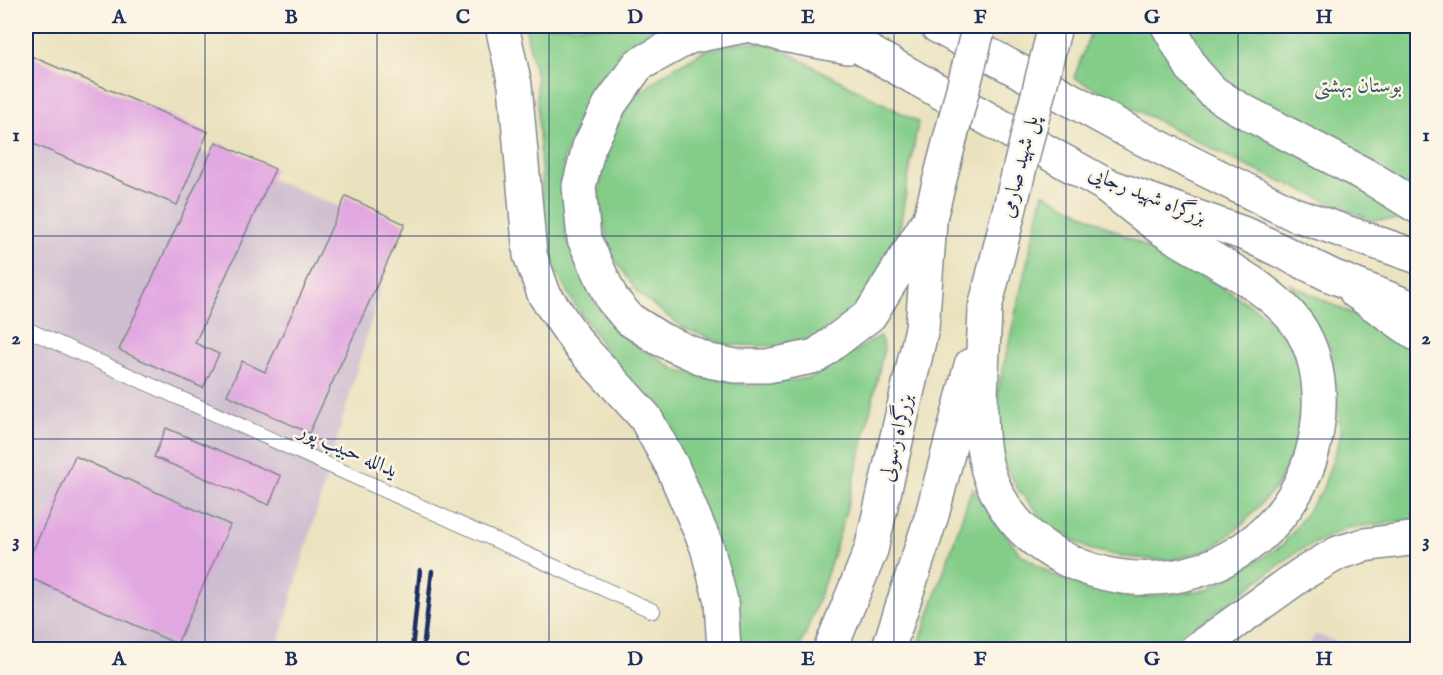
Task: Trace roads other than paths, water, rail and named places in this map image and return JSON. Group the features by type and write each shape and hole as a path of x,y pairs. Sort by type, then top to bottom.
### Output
{"main road":[{"path":"502,26 515,85 530,255 544,294 579,345 645,417 672,466 707,548 720,601 724,650"},
{"path":"744,26 688,37 638,65 610,104 589,147 579,186 584,239 612,299 629,319 660,339 709,361 736,366 767,366 816,356 870,315 930,218 979,26"},
{"path":"753,26 783,35 869,51"},
{"name":"بزرگراه شهید رجایی","path":"823,26 1104,184 1248,236 1332,276 1418,310"},
{"path":"937,26 1135,135 1294,214 1418,257"},
{"name":"پل شهید صارمی","path":"985,308 1055,26"},
{"path":"1168,26 1193,70 1213,92 1236,107 1371,177 1418,207"},
{"path":"985,308 982,434 989,475 999,497 1011,515 1043,549 1082,567 1122,579 1172,578 1211,566 1232,555 1254,542 1276,523 1293,499 1306,473 1315,445 1320,410 1316,367 1303,333 1289,312 1257,288 1160,227 1104,184"},
{"name":"بزرگراه رسولی","path":"830,650 871,550 922,328 930,218"},
{"path":"1332,276 1418,334"},
{"path":"888,650 932,515 985,308"},
{"path":"1196,650 1302,574 1338,553 1364,545 1418,538"}],"lane":[{"name":"یدالله حبیب پور","path":"26,329 653,611"}],"railway":[{"path":"412,650 420,570"},
{"path":"423,650 432,571"}],"park label":[{"name":"بوستان بهشتی","path":"1358,86"}]}
